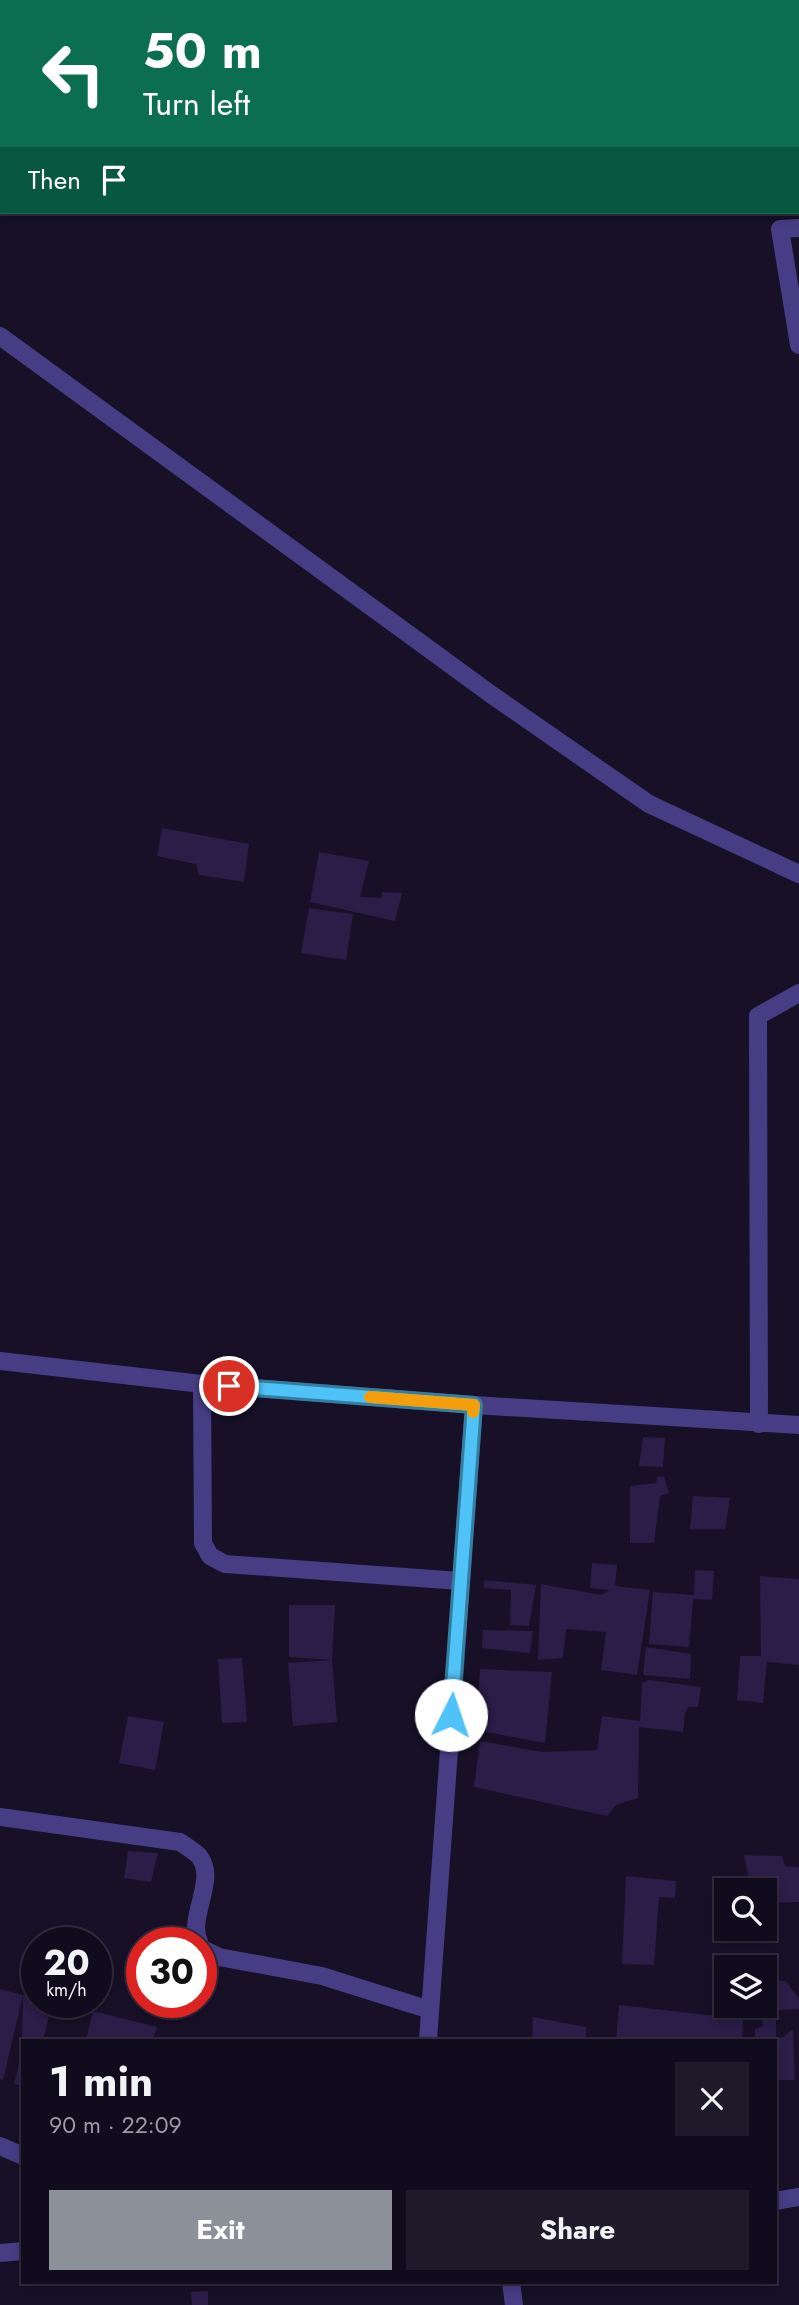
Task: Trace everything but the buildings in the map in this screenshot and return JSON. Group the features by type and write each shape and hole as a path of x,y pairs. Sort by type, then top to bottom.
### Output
{"street":[{"path":"799,228 780,229 799,345"},
{"path":"0,336 492,695 649,804 799,874"},
{"path":"759,1424 758,1016 799,993"},
{"path":"0,1361 202,1384 474,1405 799,1425"},
{"path":"202,1384 203,1543 210,1556 225,1564 460,1581"},
{"path":"428,2039 474,1405"},
{"path":"0,1817 180,1842 199,1856 205,1876 194,1927"},
{"path":"217,1956 322,1976 430,2010"},
{"path":"0,2146 21,2154"},
{"path":"777,2201 799,2197"},
{"path":"0,2253 21,2251"},
{"path":"511,2284 514,2305"}],"slow traffic":[{"path":"370,1397 474,1405 473,1412"}],"route":[{"path":"229,1386 474,1405 451,1715"}]}
